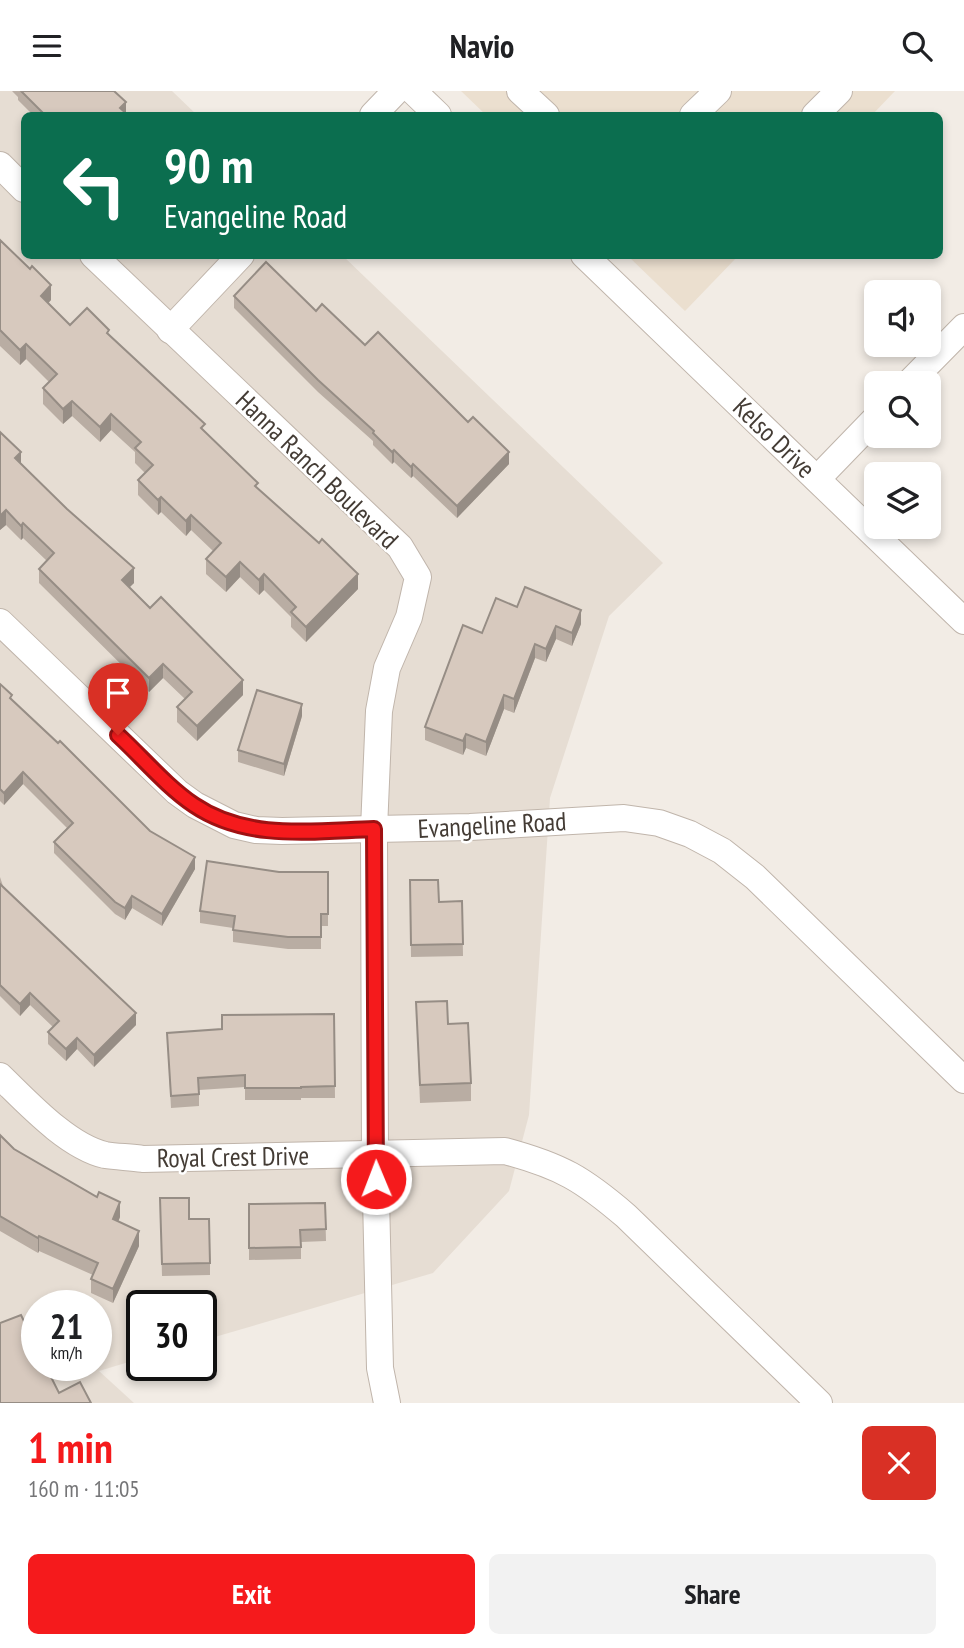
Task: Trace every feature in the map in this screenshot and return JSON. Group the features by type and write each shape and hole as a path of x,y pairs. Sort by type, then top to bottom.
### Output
{"street":[{"path":"376,112 396,91"},
{"path":"413,91 435,112"},
{"path":"520,91 542,112"},
{"path":"696,112 718,91"},
{"path":"818,112 839,91"},
{"path":"0,165 21,186"},
{"name":"Hanna Ranch Boulevard","path":"97,259 400,547 418,576 409,617 387,668 379,711 374,829 380,1368 387,1403"},
{"path":"170,330 237,259"},
{"name":"Kelso Drive","path":"588,259 964,621"},
{"path":"921,371 964,327"},
{"path":"817,479 864,430"},
{"name":"Evangeline Road","path":"0,622 177,792 214,817 256,830 470,827 624,818 659,823 690,834 722,851 755,877 964,1080"},
{"name":"Royal Crest Drive","path":"0,1076 43,1118 73,1139 103,1154 143,1159 505,1151 540,1161 565,1171 593,1188 626,1216 819,1403"}],"shaded area":[{"path":"0,91 172,91 194,112 21,112 21,259 346,259 663,563 609,616 550,798 529,1115 509,1191 433,1273 217,1336 217,1290 126,1290 126,1363 112,1367 112,1290 21,1290 21,1381 110,1381 134,1403 0,1403"},
{"path":"461,91 895,91 875,112 483,112"},
{"path":"631,259 735,259 685,311"}],"building":[{"path":"21,91 114,91 126,102 120,108 125,112 42,112"},
{"path":"0,240 51,285 41,296 70,325 87,308 109,330 107,333 205,424 201,428 258,483 255,486 319,543 322,539 358,574 306,627 291,612 296,607 264,574 259,580 240,562 226,577 206,559 221,543 191,515 186,521 161,497 158,500 138,480 153,465 135,448 141,442 111,414 100,427 72,401 63,409 43,388 57,374 26,344 20,350 0,330"},
{"path":"266,262 316,311 322,304 365,345 378,332 468,422 473,417 509,452 457,506 413,464 411,467 394,450 392,452 374,431 318,380 234,296"},
{"path":"0,432 21,452 15,458 67,509 134,568 122,580 150,608 161,597 243,680 197,726 177,707 192,692 163,664 149,678 39,569 54,553 6,510 0,516"},
{"path":"525,587 581,610 572,633 556,626 546,649 535,644 514,699 504,695 486,742 466,734 463,741 425,727 463,625 482,633 496,598 517,607"},
{"path":"0,684 12,695 10,698 58,743 60,741 150,831 195,857 162,914 132,896 125,908 115,902 54,842 73,823 23,772 4,793 0,789"},
{"path":"257,690 302,704 284,764 238,750"},
{"path":"207,861 279,872 328,872 328,914 321,914 321,937 288,937 233,930 235,916 200,911"},
{"path":"410,880 438,880 439,902 462,901 463,944 411,945"},
{"path":"0,884 136,1013 94,1055 77,1038 66,1049 48,1032 59,1021 30,993 20,1004 0,985"},
{"path":"447,1001 448,1024 468,1023 471,1083 420,1085 416,1002"},
{"path":"334,1014 335,1086 245,1088 245,1075 198,1078 199,1094 171,1096 167,1033 222,1029 222,1015"},
{"path":"0,1135 14,1149 97,1197 99,1192 120,1202 113,1219 139,1231 113,1289 91,1279 98,1263 39,1236 38,1238 0,1216"},
{"path":"160,1198 189,1198 189,1219 209,1219 210,1263 162,1264"},
{"path":"325,1203 326,1229 300,1230 301,1247 249,1248 249,1204"},
{"path":"21,1315 21,1381 53,1381 59,1393 80,1382 91,1403 0,1403 0,1323"}],"route":[{"path":"118,735 177,792 214,817 234,825 256,830 282,831 374,829 376,1179"}]}
